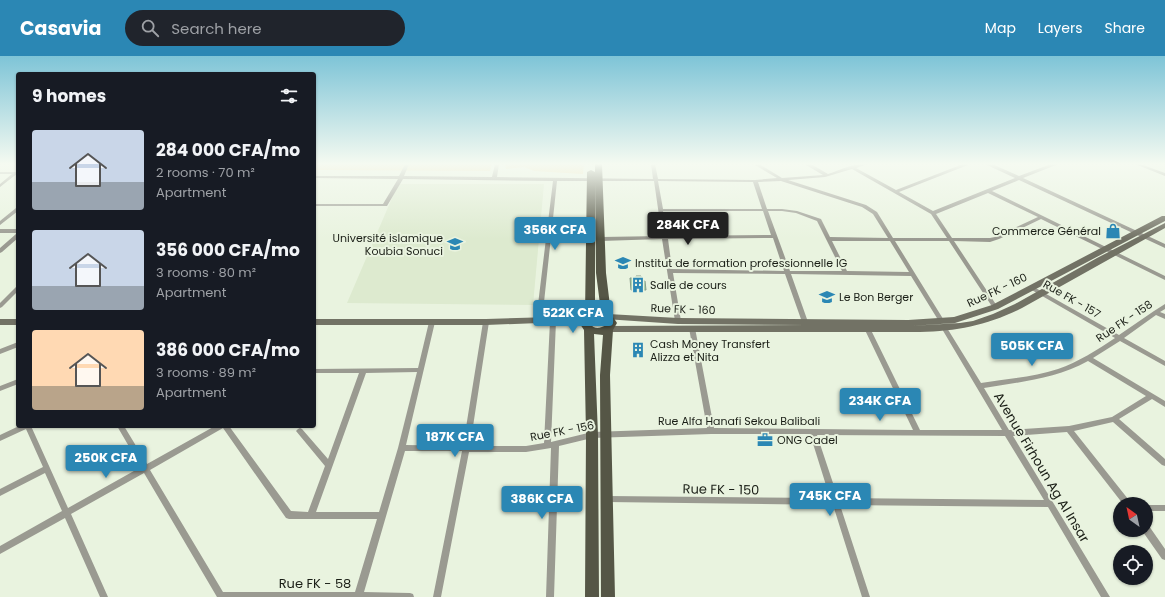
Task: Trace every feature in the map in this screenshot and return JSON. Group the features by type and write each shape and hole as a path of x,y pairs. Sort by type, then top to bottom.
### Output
{"main road":[{"path":"592,597 592,434 588,323 595,189"},
{"path":"596,189 601,239 601,273 607,317"},
{"name":"Rue FK - 160","path":"609,329 867,328 943,325 957,323 1004,313 1041,293 1165,218"},
{"name":"Rue FK - 160","path":"1140,234 1165,225"},
{"name":"Rue FK - 160","path":"957,323 995,307 1110,251"},
{"path":"588,323 600,314 607,317 612,323 609,329 605,369 608,597"},
{"name":"Rue FK - 160","path":"607,317 678,321 943,325"},
{"path":"316,322 486,322 566,320 588,323 596,332 609,329"},
{"path":"0,322 16,322"}],"street":[{"path":"316,205 384,205 394,189"},
{"path":"539,321 554,189"},
{"path":"657,189 678,321"},
{"path":"758,189 805,322"},
{"name":"Avenue Firhoun Ag Al Insar","path":"811,189 870,209 875,213 1106,597"},
{"path":"890,189 933,213 995,307"},
{"path":"895,192 902,189"},
{"path":"933,213 992,189"},
{"path":"1043,189 1165,246"},
{"path":"988,191 1165,278"},
{"path":"0,224 16,210"},
{"path":"660,210 794,210 819,220 845,273"},
{"path":"828,240 951,241 994,239 1042,217"},
{"path":"0,231 16,231"},
{"path":"601,239 775,236"},
{"path":"0,251 16,237"},
{"path":"670,271 913,274"},
{"name":"Rue FK - 157","path":"1032,288 1165,364"},
{"path":"0,306 16,290"},
{"name":"Rue FK - 158","path":"980,386 1047,374 1072,366 1088,358 1165,306"},
{"path":"1156,312 1165,317"},
{"path":"550,597 553,321"},
{"path":"358,597 402,448 432,322"},
{"path":"438,597 466,450 486,322"},
{"path":"692,328 711,431"},
{"path":"867,328 918,432"},
{"path":"0,352 16,345"},
{"path":"1088,358 1165,404"},
{"path":"316,372 421,370"},
{"path":"311,515 363,371"},
{"path":"0,388 16,381"},
{"name":"Rue Alfa Hanafi Sekou Balibali","path":"606,434 711,431 1008,433 1069,429 1114,419 1152,396"},
{"path":"1114,419 1165,463"},
{"path":"0,438 22,428"},
{"path":"28,428 104,597"},
{"path":"121,428 220,596"},
{"path":"0,550 217,428"},
{"path":"226,428 288,515 382,516"},
{"path":"1069,429 1122,497"},
{"path":"300,431 329,466"},
{"path":"813,432 866,597"},
{"name":"Rue FK - 156","path":"402,448 466,450 526,449 551,445 592,434 606,434"},
{"path":"0,493 46,469"},
{"name":"Rue FK - 150","path":"607,499 1050,504"},
{"path":"1153,508 1165,508"},
{"path":"1152,537 1165,556"},
{"name":"Rue FK - 58","path":"220,596 410,597"}],"shaded area":[{"name":"Université islamique Koubia Sonuci","path":"396,189 544,189 533,305 347,303"}],"building":[{"name":"Salle de cours","path":"636,276 641,276 642,281 645,281 646,290 631,290 630,278 636,278"}],"place":[{"name":"Commerce Général","path":"1113,231"},
{"name":"Université islamique Koubia Sonuci","path":"455,244"},
{"name":"Institut de formation professionnelle IG","path":"623,263"},
{"name":"Salle de cours","path":"638,285"},
{"name":"Le Bon Berger","path":"827,297"},
{"name":"Cash Money Transfert Alizza et Nita","path":"638,350"},
{"name":"ONG Cadel","path":"765,440"}]}
